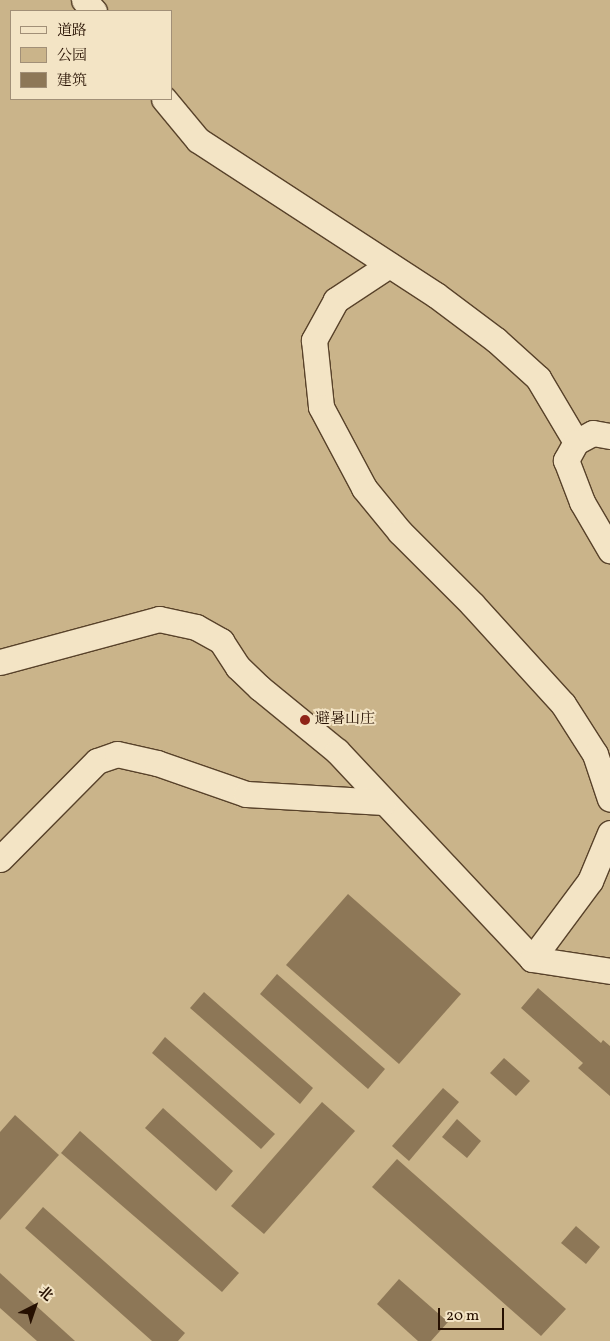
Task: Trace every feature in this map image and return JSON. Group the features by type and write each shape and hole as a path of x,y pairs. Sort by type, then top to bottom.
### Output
{"lane":[{"path":"84,0 93,10"},
{"path":"165,100 198,140 389,266 496,340 538,378 576,442"},
{"path":"389,266 336,300 314,340 321,406 370,496 400,532 563,704 595,754 610,799"},
{"path":"610,436 593,433 576,442 566,460 582,502 610,550"},
{"path":"0,662 158,619 196,627 222,641 238,666 260,688 337,751 532,959 610,971"},
{"path":"0,859 97,761 117,754 158,763 246,794 384,802"},
{"path":"532,959 590,882 610,833"}],"green space":[{"name":"避暑山庄","path":"0,0 610,0 610,1341 0,1341"}],"building":[{"path":"348,894 461,994 399,1064 286,965"},
{"path":"277,974 385,1069 368,1089 260,994"},
{"path":"538,988 601,1043 603,1040 610,1046 610,1096 578,1068 583,1063 521,1008"},
{"path":"204,992 313,1088 300,1104 190,1008"},
{"path":"165,1037 275,1134 261,1149 152,1053"},
{"path":"504,1058 530,1081 516,1096 490,1073"},
{"path":"443,1088 459,1102 409,1161 392,1146"},
{"path":"322,1102 355,1131 264,1234 231,1206"},
{"path":"163,1108 233,1171 216,1191 145,1128"},
{"path":"15,1115 59,1155 0,1220 0,1132"},
{"path":"457,1119 481,1141 467,1158 442,1137"},
{"path":"80,1131 239,1273 222,1292 61,1153"},
{"path":"397,1159 566,1309 541,1336 372,1187"},
{"path":"43,1207 185,1333 178,1341 152,1341 25,1228"},
{"path":"576,1226 600,1247 586,1264 561,1243"},
{"path":"0,1273 75,1341 37,1341 0,1308"},
{"path":"399,1279 448,1322 431,1341 418,1341 377,1304"}],"place":[{"name":"避暑山庄","path":"305,720"}]}
